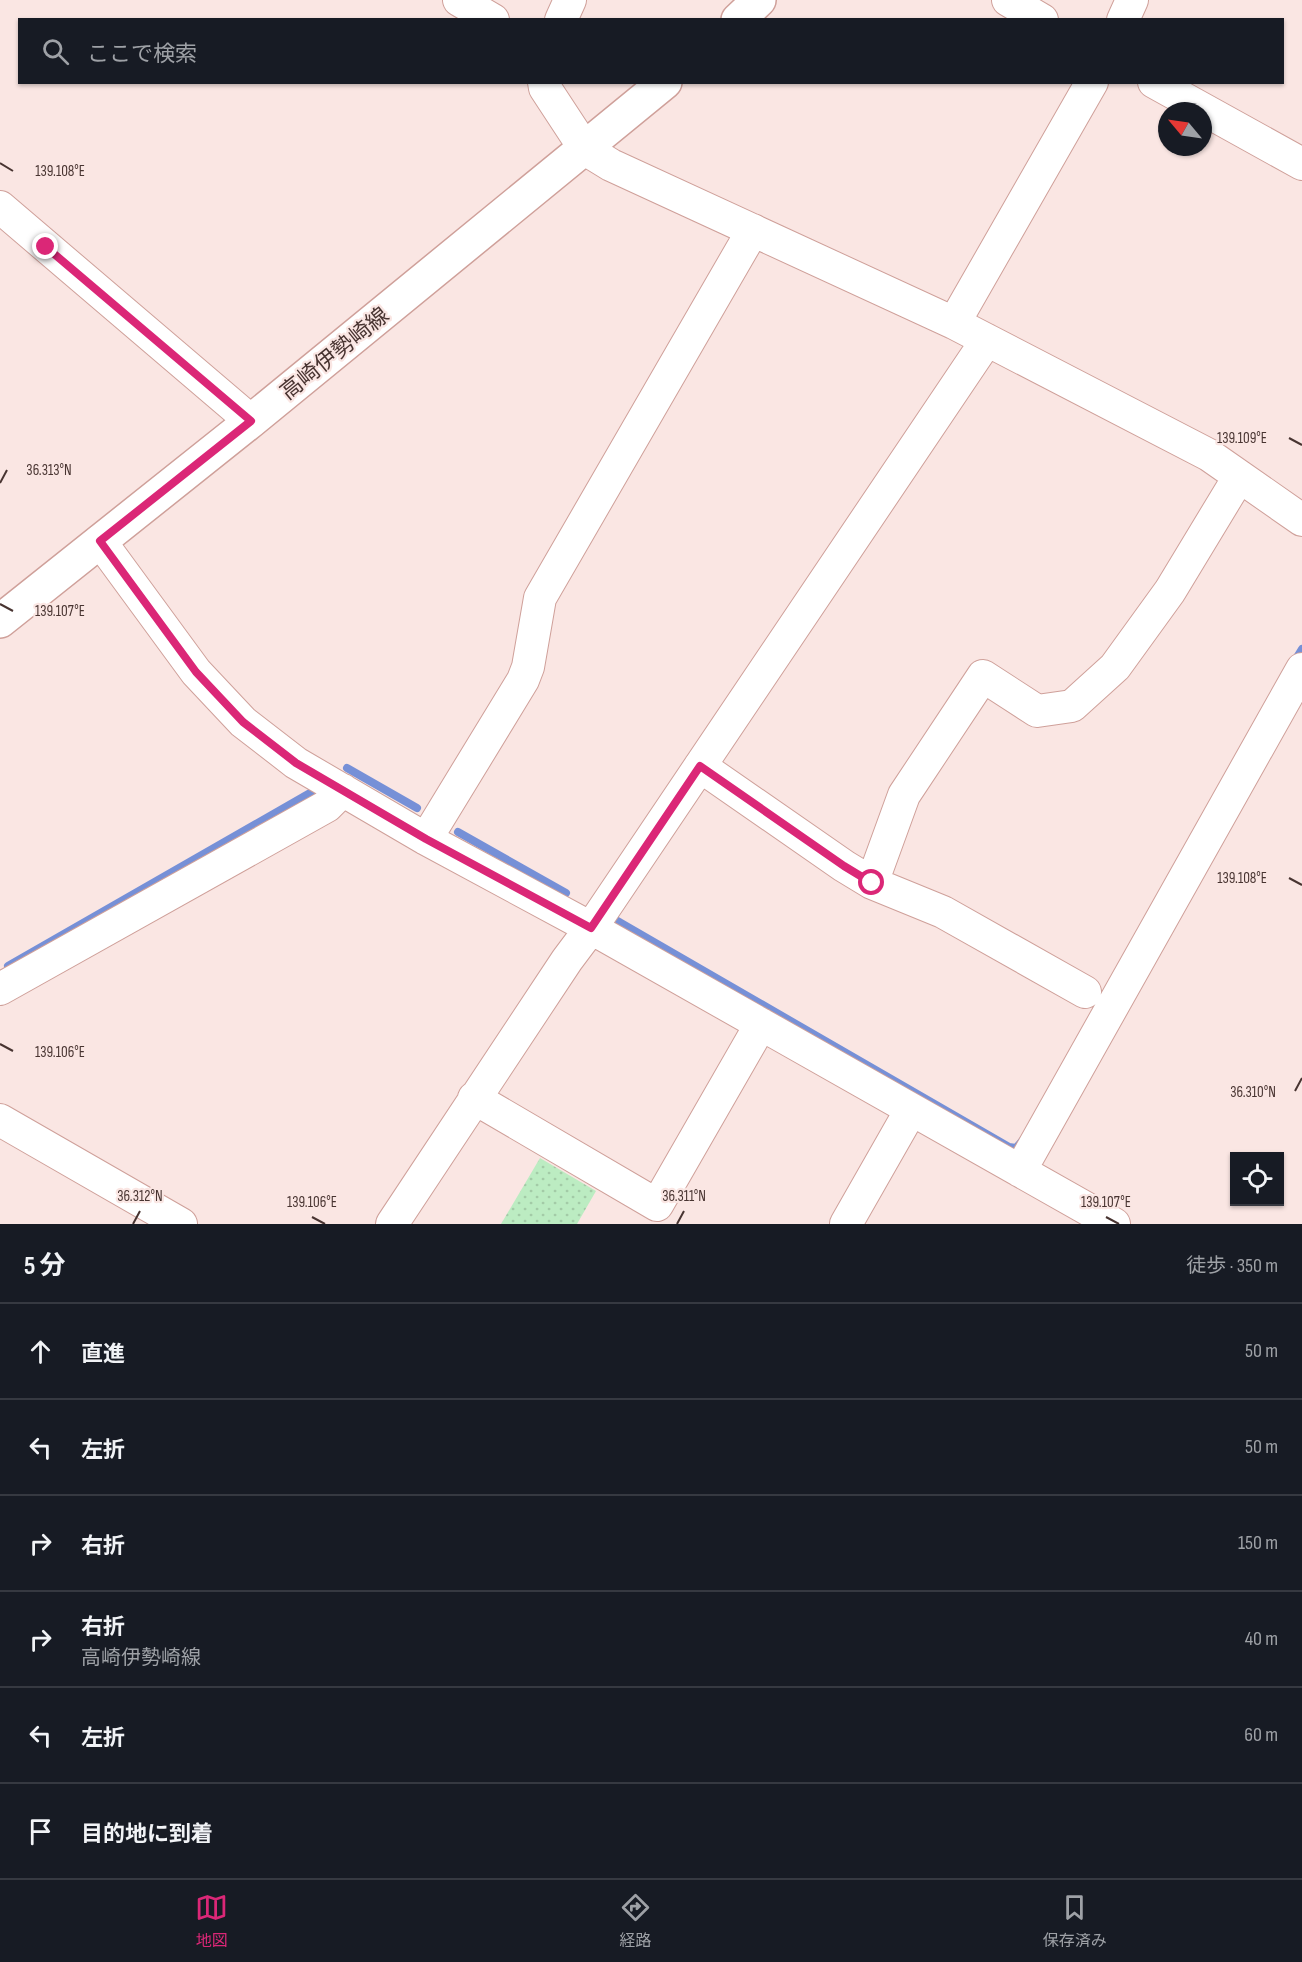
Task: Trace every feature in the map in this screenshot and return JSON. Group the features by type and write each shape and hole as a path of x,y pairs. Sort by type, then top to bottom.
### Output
{"main road":[{"path":"740,18 759,0"},
{"name":"高崎伊勢崎線","path":"0,621 251,421 663,84"}],"street":[{"path":"459,0 490,18"},
{"path":"562,18 570,0"},
{"path":"1008,0 1039,18"},
{"path":"1124,18 1132,0"},
{"path":"544,84 585,149 611,165 954,323 1209,455 1302,520"},
{"path":"954,323 1091,84"},
{"path":"1158,84 1302,164"},
{"path":"0,207 251,421"},
{"path":"426,839 523,680 528,667 540,598 753,230"},
{"path":"392,1224 474,1098 987,340"},
{"path":"872,883 904,795 983,676 1037,711 1072,706 1115,667 1170,591 1239,477"},
{"path":"100,541 196,672 243,722 296,763 426,839 591,928 1114,1224"},
{"path":"1020,1171 1302,669"},
{"path":"700,766 872,883 943,912 1085,992"},
{"path":"0,989 327,806 343,790"},
{"path":"474,1098 657,1205 760,1024"},
{"path":"846,1224 911,1110"},
{"path":"0,1120 182,1224"}],"green space":[{"path":"540,1158 596,1191 577,1224 501,1224"}],"waterway":[{"path":"1294,662 1302,649"},
{"path":"347,768 417,808"},
{"path":"8,966 317,789"},
{"path":"458,832 566,893"},
{"path":"614,919 1009,1147 1016,1148 1023,1140"}],"route":[{"path":"46,247 251,421 100,541 196,672 243,722 296,763 426,839 591,928 700,766 872,883"}]}
